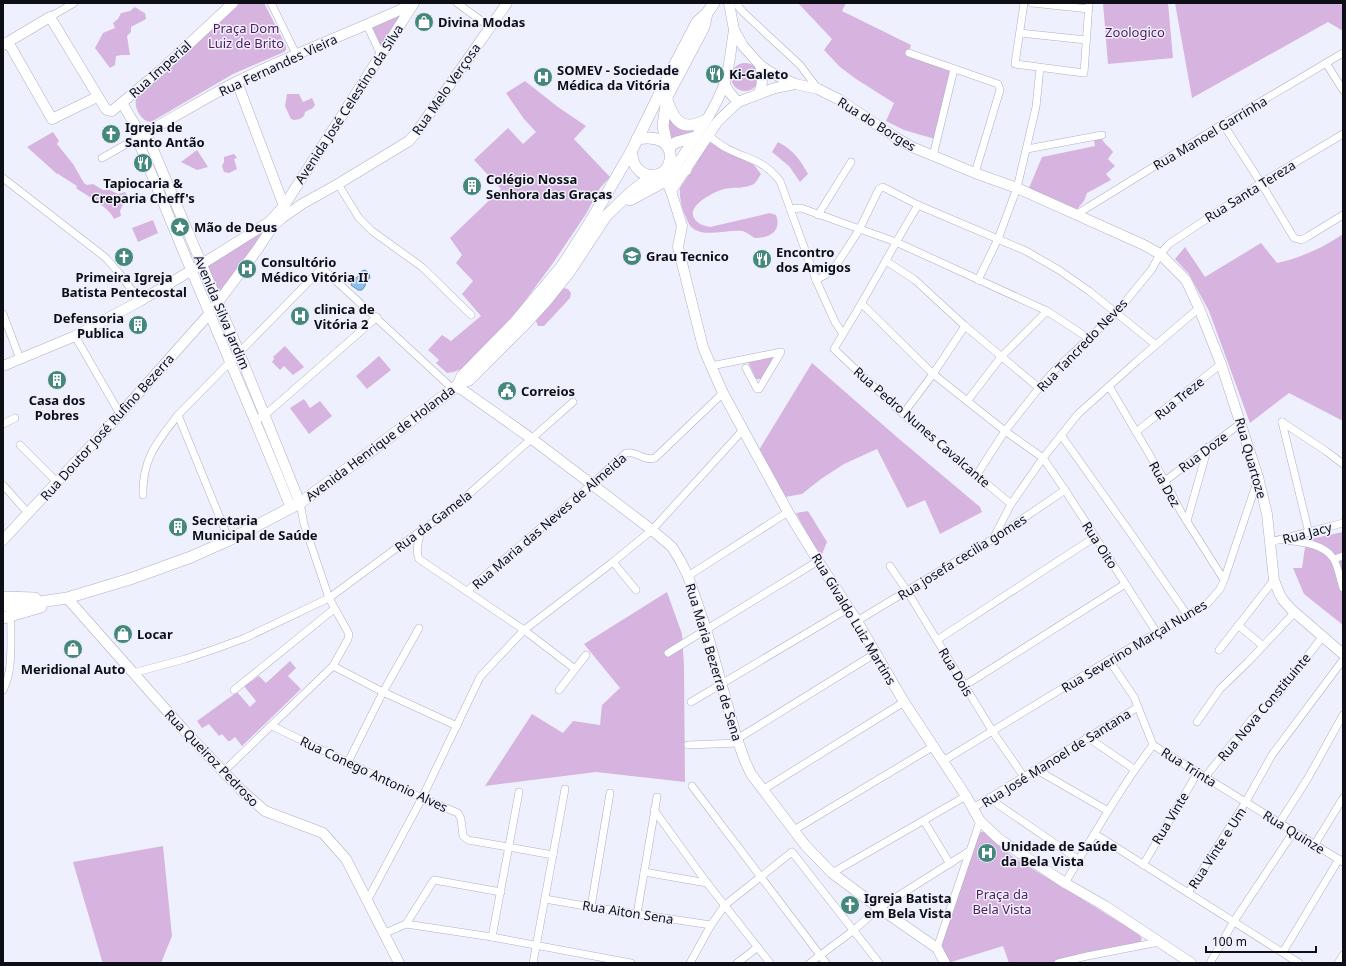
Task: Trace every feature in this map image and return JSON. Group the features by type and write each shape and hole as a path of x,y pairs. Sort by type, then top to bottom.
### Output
{"main road":[{"name":"Avenida Henrique de Holanda","path":"3,606 67,598 130,579 191,557 229,540 295,505 366,456 456,386 462,376 515,322 562,266 589,224 631,152 697,22 707,13 714,3"},
{"path":"662,180 671,157 663,126 666,97 704,27 707,13"},
{"path":"666,97 673,116 683,125 697,125 708,118"},
{"path":"667,146 695,137"},
{"path":"637,139 658,139 667,146"},
{"path":"631,152 638,170 642,173 662,180"},
{"path":"456,386 469,380 525,324 570,271 606,216 631,192 686,170"},
{"path":"3,597 28,597 54,600"},
{"path":"7,617 36,609 54,600"}],"street":[{"path":"74,3 6,43 52,120 98,97"},
{"path":"270,3 296,54"},
{"path":"457,3 490,27"},
{"name":"Rua Melo Verçosa","path":"287,209 302,204 338,184 409,141 507,3"},
{"path":"662,180 708,118 724,82 730,58 734,30 732,3"},
{"path":"732,3 738,6 800,65 818,89"},
{"path":"1024,3 1016,64 1084,73 1089,6 1032,3"},
{"name":"Rua Imperial","path":"122,103 161,70 230,4"},
{"name":"Rua Fernandes Vieira","path":"102,158 140,133 237,82 296,54 367,25 413,4"},
{"name":"Avenida José Celestino da Silva","path":"287,209 292,193 413,4"},
{"path":"50,17 107,110 112,111 122,103"},
{"path":"367,25 381,55"},
{"path":"734,30 747,51 760,65 770,72 795,84"},
{"path":"1020,33 1086,40"},
{"path":"730,58 734,53 747,51"},
{"path":"909,53 998,84 1000,90 975,173"},
{"name":"Rua Manoel Garrinha","path":"1077,214 1223,124 1343,53"},
{"path":"1326,63 1343,90"},
{"path":"759,93 762,76 760,65"},
{"path":"978,280 998,239 1017,188 1036,107 1040,68"},
{"path":"933,156 954,69"},
{"path":"210,313 271,224 287,209 237,82"},
{"path":"724,82 729,92 738,102"},
{"name":"Rua do Borges","path":"686,170 718,121 738,102 759,93 795,84 818,89 838,99 902,142 975,173 1017,188 1077,214 1160,254"},
{"name":"Avenida Silva Jardim","path":"122,103 140,133 202,264 240,352 265,415 295,505"},
{"path":"1223,124 1294,238 1301,240 1343,215"},
{"name":"Avenida Silva Jardim","path":"140,133 192,270 255,420 295,505"},
{"name":"Rua Santa Tereza","path":"1160,254 1169,244 1261,183 1343,134"},
{"path":"708,135 726,148 763,164 773,172 783,185 816,280 835,322 843,334 862,304 896,242 918,206"},
{"path":"1026,149 1102,135"},
{"path":"818,215 851,162"},
{"path":"3,178 106,258 140,300"},
{"name":"Rua Givaldo Luiz Martins","path":"662,180 682,226 678,247 680,257 703,347 723,393 788,512 857,621 904,702 944,761 980,821 999,839 1105,906 1191,963"},
{"path":"338,184 359,218 372,231 422,267 472,315"},
{"path":"816,280 827,274 834,267 859,230 879,189 882,187 918,206 1026,251 1059,270 1117,312 1156,345"},
{"path":"292,193 295,201 302,204"},
{"path":"791,210 801,208 896,242 1047,311 1088,338"},
{"path":"3,366 75,336 271,224"},
{"name":"Rua Quartoze","path":"1160,254 1186,280 1199,308 1221,364 1264,496 1274,580 1283,600 1294,612 1343,654"},
{"name":"Rua Tancredo Neves","path":"976,476 1005,431 1039,388 1055,370 1117,312 1152,269 1160,254"},
{"path":"886,261 915,280 965,326 1039,388"},
{"path":"143,495 144,473 148,459 164,433 178,415 322,268 456,386"},
{"path":"862,304 933,374 968,400 1005,431 1043,458"},
{"path":"993,539 1011,504 1043,458 1086,406 1199,308"},
{"path":"968,400 1001,357 1047,311"},
{"name":"Rua Doutor José Rufino Bezerra","path":"3,540 120,414 210,313"},
{"path":"3,314 20,359"},
{"path":"255,420 265,415 377,317"},
{"path":"903,414 933,374 965,326"},
{"name":"Rua Pedro Nunes Cavalcante","path":"843,334 834,349 903,414 1011,504"},
{"path":"75,336 120,414"},
{"path":"710,366 781,352 758,390 746,368"},
{"name":"Rua Treze","path":"1136,432 1221,364"},
{"name":"Rua Maria Bezerra de Sena","path":"456,386 532,439 652,530 672,548 688,576 706,629 737,741 752,774 805,845 832,873 937,948 945,963"},
{"name":"Rua Dez","path":"1109,386 1165,481 1186,521 1224,580"},
{"name":"Rua Maria das Neves de Almeida","path":"467,591 591,485 626,453 630,452 648,459 655,458 723,393"},
{"name":"Rua da Gamela","path":"133,674 185,659 244,638 329,598 452,509 573,402"},
{"path":"178,415 229,540"},
{"path":"3,424 15,418"},
{"path":"1309,532 1282,422 1343,464"},
{"name":"Rua Doze","path":"1165,481 1241,423"},
{"path":"367,902 422,798 458,726 480,677 524,630 613,562 652,530 743,430"},
{"path":"1061,435 1188,616"},
{"path":"20,445 57,482"},
{"path":"1186,521 1208,447"},
{"name":"Rua Oito","path":"1043,458 1157,633"},
{"name":"Rua Severino Marçal Nunes","path":"944,761 1109,660 1207,604 1218,593 1224,580 1258,477"},
{"path":"3,485 28,513"},
{"name":"Rua josefa cecilia gomes","path":"857,621 993,539 1065,490"},
{"path":"223,772 333,666 349,634 329,598 304,524 295,505"},
{"path":"688,576 788,512"},
{"name":"Rua Jacy","path":"1270,542 1283,540 1343,523"},
{"path":"421,531 417,548 417,555 419,559 524,630 575,670"},
{"path":"937,640 1095,537"},
{"path":"1283,540 1317,547 1327,552 1334,558 1343,588"},
{"path":"1334,558 1343,556"},
{"path":"668,653 818,561"},
{"path":"613,562 636,590"},
{"name":"Rua Dois","path":"890,566 907,591 993,732 1024,777"},
{"path":"1219,650 1274,580"},
{"path":"964,686 1125,584"},
{"name":"Rua Queiroz Pedroso","path":"67,598 133,674 223,772 264,811 323,834 346,859 399,963"},
{"path":"691,702 849,608"},
{"path":"234,690 334,609"},
{"path":"1196,722 1220,689 1248,662 1294,612"},
{"path":"3,690 9,674 7,617"},
{"path":"1238,625 1263,646"},
{"path":"348,762 383,692 419,628"},
{"name":"Rua Nova Constituinte","path":"1205,777 1252,719 1276,696 1323,636"},
{"path":"688,745 737,741 876,653"},
{"path":"559,690 586,655"},
{"name":"Rua Trinta","path":"1109,660 1134,697 1153,745 1245,803"},
{"name":"Rua Vinte e Um","path":"1188,893 1245,803 1272,755 1343,660"},
{"path":"333,666 383,692 458,726"},
{"path":"764,789 904,702"},
{"name":"Rua José Manoel de Santana","path":"973,808 1138,707"},
{"path":"1280,822 1308,778 1343,715"},
{"name":"Rua Conego Antonio Alves","path":"272,726 422,798 458,813 462,819 463,836 468,840 509,846 553,855"},
{"path":"1087,737 1134,769"},
{"path":"1065,882 1134,769 1153,745"},
{"path":"794,830 934,746"},
{"path":"1037,770 1108,811"},
{"name":"Rua Vinte","path":"1143,865 1198,772"},
{"path":"692,786 826,963"},
{"path":"533,963 565,789"},
{"path":"492,937 519,792"},
{"path":"591,907 610,793"},
{"path":"832,873 966,796"},
{"path":"637,914 657,797"},
{"path":"1315,844 1343,798"},
{"path":"990,799 1079,860"},
{"name":"Rua Quinze","path":"1245,803 1280,822 1341,861"},
{"path":"654,810 707,883 770,963"},
{"path":"924,821 950,864"},
{"path":"937,948 968,852 980,821"},
{"path":"1210,963 1234,921 1294,831"},
{"path":"1095,834 1300,963"},
{"path":"690,963 711,925 725,905 792,852 879,963"},
{"path":"810,963 854,930 879,908 968,852"},
{"path":"1282,952 1341,861"},
{"path":"644,872 707,883"},
{"path":"406,924 434,880 501,892"},
{"name":"Rua Aiton Sena","path":"545,899 711,925"},
{"path":"383,934 406,924 492,937 631,963"},
{"path":"1058,963 1159,942"},
{"path":"737,963 758,947"},
{"path":"1338,963 1343,955"}],"green space":[{"name":"Praça Dom Luiz de Brito","path":"240,3 264,3 286,46 286,50 233,74 151,122 144,119 138,112 136,104 137,97"},
{"path":"798,3 846,3 842,11 911,45 907,56 950,71 935,139 904,130 886,121 894,103 840,67 824,50 832,39"},
{"name":"Zoologico","path":"1103,3 1168,3 1173,58 1108,64"},
{"path":"1175,3 1343,3 1343,31 1328,22 1192,98"},
{"path":"135,7 145,13 146,19 131,27 131,32 127,36 130,55 116,56 115,65 110,68 95,48 103,33 115,28 113,23 118,19 121,13 130,11"},
{"path":"401,15 381,48 370,28"},
{"path":"745,63 755,67 759,77 755,87 745,91 735,87 731,77 735,67"},
{"path":"525,81 558,107 586,126 574,139 610,177 600,188 586,214 553,263 519,309 500,331 463,368 447,373 436,363 439,360 428,350 442,335 451,341 481,316 462,294 473,281 456,263 462,255 450,238 501,189 474,160 508,128 523,144 536,132 524,119 506,93"},
{"path":"287,94 299,94 303,102 312,98 315,105 313,108 305,112 304,116 300,119 291,119 285,106"},
{"path":"668,112 695,130 692,136 670,141"},
{"path":"53,132 59,141 57,144 73,164 84,183 87,185 93,184 103,190 110,190 118,194 125,192 127,195 120,211 121,216 114,219 108,210 76,188 77,186 58,174 59,173 57,174 27,147"},
{"path":"1102,139 1113,152 1108,159 1115,166 1106,174 1111,180 1087,193 1084,201 1077,209 1029,188 1042,157 1095,146 1094,140"},
{"path":"709,142 754,165 761,174 755,183 750,186 724,189 708,196 694,208 693,213 695,220 710,227 770,213 776,215 777,225 776,229 770,235 755,238 742,231 706,233 699,232 689,224 682,206 680,188 696,164 702,150"},
{"path":"778,142 796,155 808,174 800,182 789,166 772,152"},
{"path":"197,150 208,167 197,170 181,162"},
{"path":"234,154 237,158 234,159 237,169 229,173 224,172 222,166 224,157"},
{"path":"153,220 158,233 138,242 132,228"},
{"path":"269,228 218,298 205,267"},
{"path":"1343,234 1343,421 1289,393 1250,423 1209,311 1189,274 1175,259 1185,247 1205,277 1261,243 1277,263 1311,252"},
{"path":"563,288 568,289 571,293 570,298 544,326 538,326 535,319"},
{"path":"285,346 304,367 293,375 284,366 280,370 272,362 274,359 273,357"},
{"path":"775,354 762,379 756,379 748,362 749,360"},
{"path":"379,356 391,370 367,389 356,376"},
{"path":"812,363 980,507 982,512 940,534 925,500 907,508 877,449 844,464 802,494 785,497 759,450"},
{"path":"304,399 310,408 320,401 332,416 309,434 290,408"},
{"path":"808,511 827,542 820,559 796,513"},
{"path":"1343,532 1343,625 1304,594 1293,568 1302,568 1306,540"},
{"path":"667,592 682,634 684,666 685,782 596,772 485,786 532,714 563,733 573,721 600,725 602,705 620,688 584,644"},
{"path":"290,661 296,668 288,676 301,689 242,746 235,737 228,741 222,734 219,736 209,724 202,728 197,721 237,692 250,707 256,701 244,686 259,676 266,683"},
{"name":"Praça da Bela Vista","path":"981,832 988,835 1013,857 1139,934 1142,939 1139,944 1067,957 1051,963 1009,963 1003,946 948,963 941,945 978,835"},
{"path":"163,846 172,936 161,963 104,963 102,961 73,862"}],"water":[{"path":"365,270 369,273 370,278 366,281 362,290 358,290 351,285 361,271"}],"place":[{"name":"Divina Modas","path":"424,22"},
{"name":"Ki-Galeto","path":"715,74"},
{"name":"SOMEV - Sociedade Médica da Vitória","path":"543,77"},
{"name":"Igreja de Santo Antão","path":"111,134"},
{"name":"Tapiocaria & Creparia Cheff's","path":"143,163"},
{"name":"Colégio Nossa Senhora das Graças","path":"472,186"},
{"name":"Mão de Deus","path":"180,227"},
{"name":"Grau Tecnico","path":"632,256"},
{"name":"Primeira Igreja Batista Pentecostal","path":"124,257"},
{"name":"Encontro dos Amigos","path":"762,259"},
{"name":"Consultório Médico Vitória II","path":"247,269"},
{"name":"clinica de Vitória 2","path":"300,316"},
{"name":"Defensoria Publica","path":"138,325"},
{"name":"Casa dos Pobres","path":"57,380"},
{"name":"Correios","path":"507,391"},
{"name":"Secretaria Municipal de Saúde","path":"178,527"},
{"name":"Locar","path":"123,634"},
{"name":"Meridional Auto","path":"73,649"},
{"name":"Unidade de Saúde da Bela Vista","path":"987,853"},
{"name":"Igreja Batista em Bela Vista","path":"850,905"}]}
